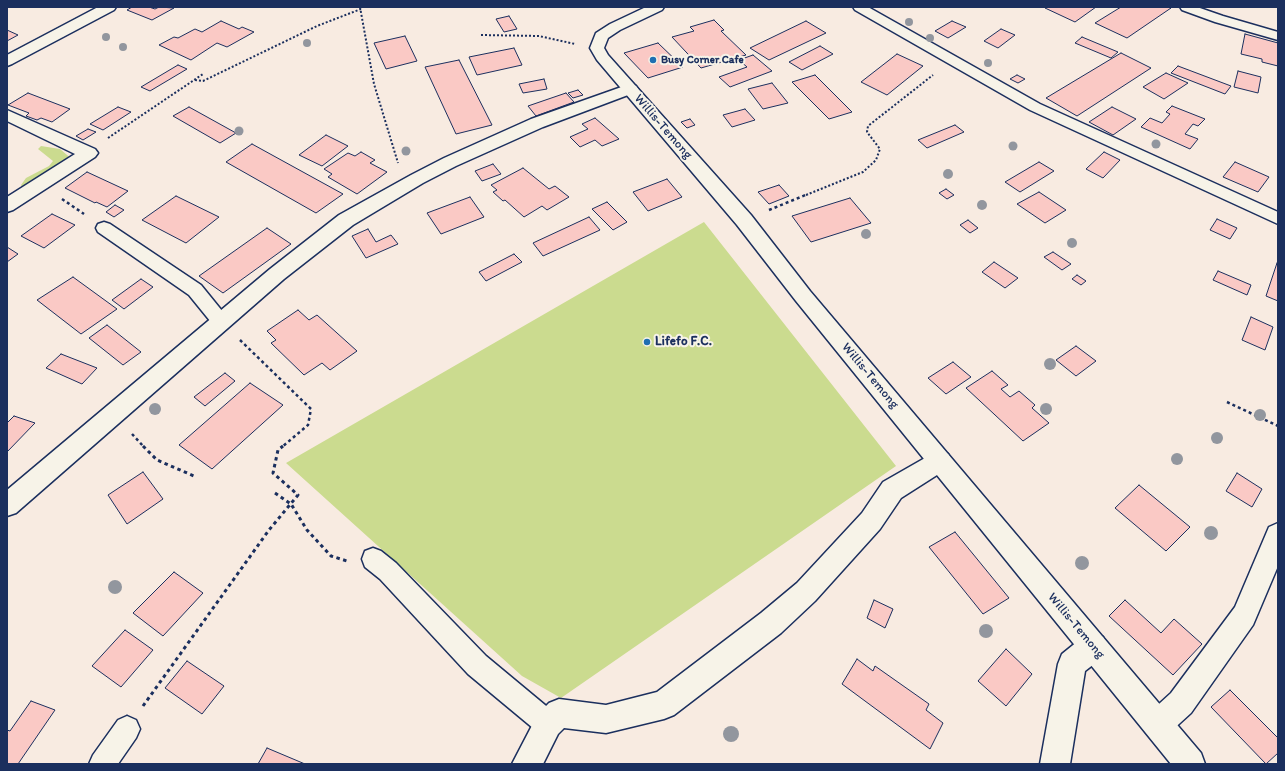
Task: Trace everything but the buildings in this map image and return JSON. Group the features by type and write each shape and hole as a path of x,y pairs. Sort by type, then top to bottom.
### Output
{"street":[{"path":"7,61 109,7"},
{"path":"597,48 601,36 615,27 657,7"},
{"name":"Willis-Temong","path":"597,48 602,57 630,90 744,220 803,296 1190,764"},
{"path":"7,505 277,274 346,220 417,179 537,123 630,90"},
{"path":"7,115 89,153"},
{"path":"7,206 89,153"},
{"path":"527,764 548,724 559,713 606,718 664,705 771,623 806,592 871,521 892,490 940,461"},
{"path":"1158,724 1181,703 1244,616 1278,535"},
{"path":"1055,764 1072,664 1093,647"}],"lane":[{"path":"859,7 1035,107 1278,218"},
{"path":"1186,7 1219,19 1278,36"},
{"path":"104,228 195,290 221,322"},
{"path":"373,559 388,571 477,665 548,724"},
{"path":"102,764 127,729"}],"path":[{"path":"195,80 203,81 317,26 361,8 374,84 397,162 417,179"},
{"path":"481,35 539,36 597,48"},
{"path":"744,220 863,172 876,160 880,149 867,132 868,126 952,60"},
{"path":"89,153 203,74"},
{"path":"38,186 63,200 104,228"},
{"path":"127,729 194,632 269,530 298,495 273,474 278,450 308,425 311,409 221,322"},
{"path":"1227,402 1278,426"},
{"path":"115,414 157,460 194,476"},
{"path":"275,493 291,504 307,530 331,556 349,562 373,559"}],"green space":[{"path":"41,146 60,149 73,160 23,190 21,185 26,178 49,166 53,161 38,149"},
{"name":"Lifefo F.C.","path":"704,222 896,466 561,698 522,676 286,463"}],"place":[{"name":"Busy Corner Cafe","path":"653,60"},
{"name":"Lifefo F.C.","path":"647,342"}]}
